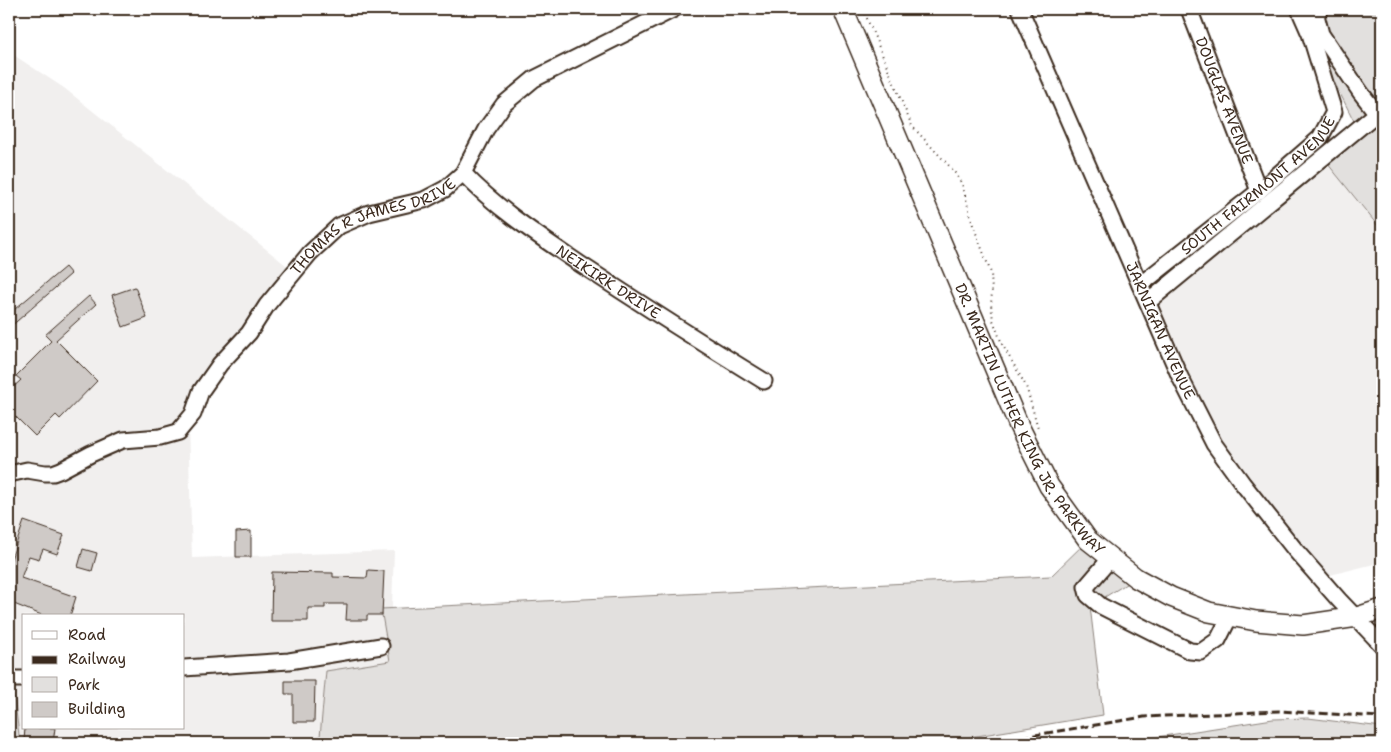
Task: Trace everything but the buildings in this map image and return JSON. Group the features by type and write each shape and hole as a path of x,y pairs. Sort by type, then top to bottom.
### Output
{"main road":[{"name":"DR. MARTIN LUTHER KING JR. PARKWAY","path":"843,9 1019,426 1055,494 1088,540 1136,578 1170,596 1209,612 1303,626 1357,617 1382,609"}],"street":[{"name":"THOMAS R JAMES DRIVE","path":"9,474 27,470 53,473 123,440 160,437 178,432 193,414 201,391 211,376 248,333 267,305 310,253 340,226 369,213 424,200 445,188 463,173 486,129 504,104 534,79 674,9"},
{"name":"JARNIGAN AVENUE","path":"1020,9 1180,377 1214,444 1296,551 1382,645"},
{"name":"DOUGLAS AVENUE","path":"1189,9 1258,190"},
{"name":"SOUTH FAIRMONT AVENUE","path":"1140,285 1320,138 1334,112 1310,34 1299,9"},
{"path":"1148,302 1381,114 1361,93 1321,34 1316,15 1320,9"},
{"name":"NEIKIRK DRIVE","path":"463,173 482,194 541,238 643,306 764,381"},
{"path":"1110,558 1086,587 1088,595 1101,606 1190,651 1201,652 1218,640 1230,616"},
{"path":"185,668 289,661 381,646"},
{"path":"9,679 22,679"}],"path":[{"path":"863,9 912,126 949,166 962,184 973,225 991,273 993,320 1006,352 1026,386 1034,420 1039,431"}],"shaded area":[{"path":"9,52 64,88 291,269 209,378 206,400 188,423 192,558 394,551 390,661 326,671 321,743 20,743 13,687 9,687"},
{"path":"1323,158 1382,231 1382,562 1330,575 1264,500 1213,432 1148,302"}],"green space":[{"path":"1299,9 1382,9 1382,231 1323,158 1358,129"},
{"path":"1088,540 1136,578 1090,606 1103,715 935,743 321,743 326,671 390,661 381,609 1051,576"},
{"path":"9,687 13,687 20,743 9,743"},
{"path":"1308,718 1382,727 1382,743 1118,743 1273,719"}],"railway":[{"path":"986,743 1144,717 1279,711 1382,717"}]}
